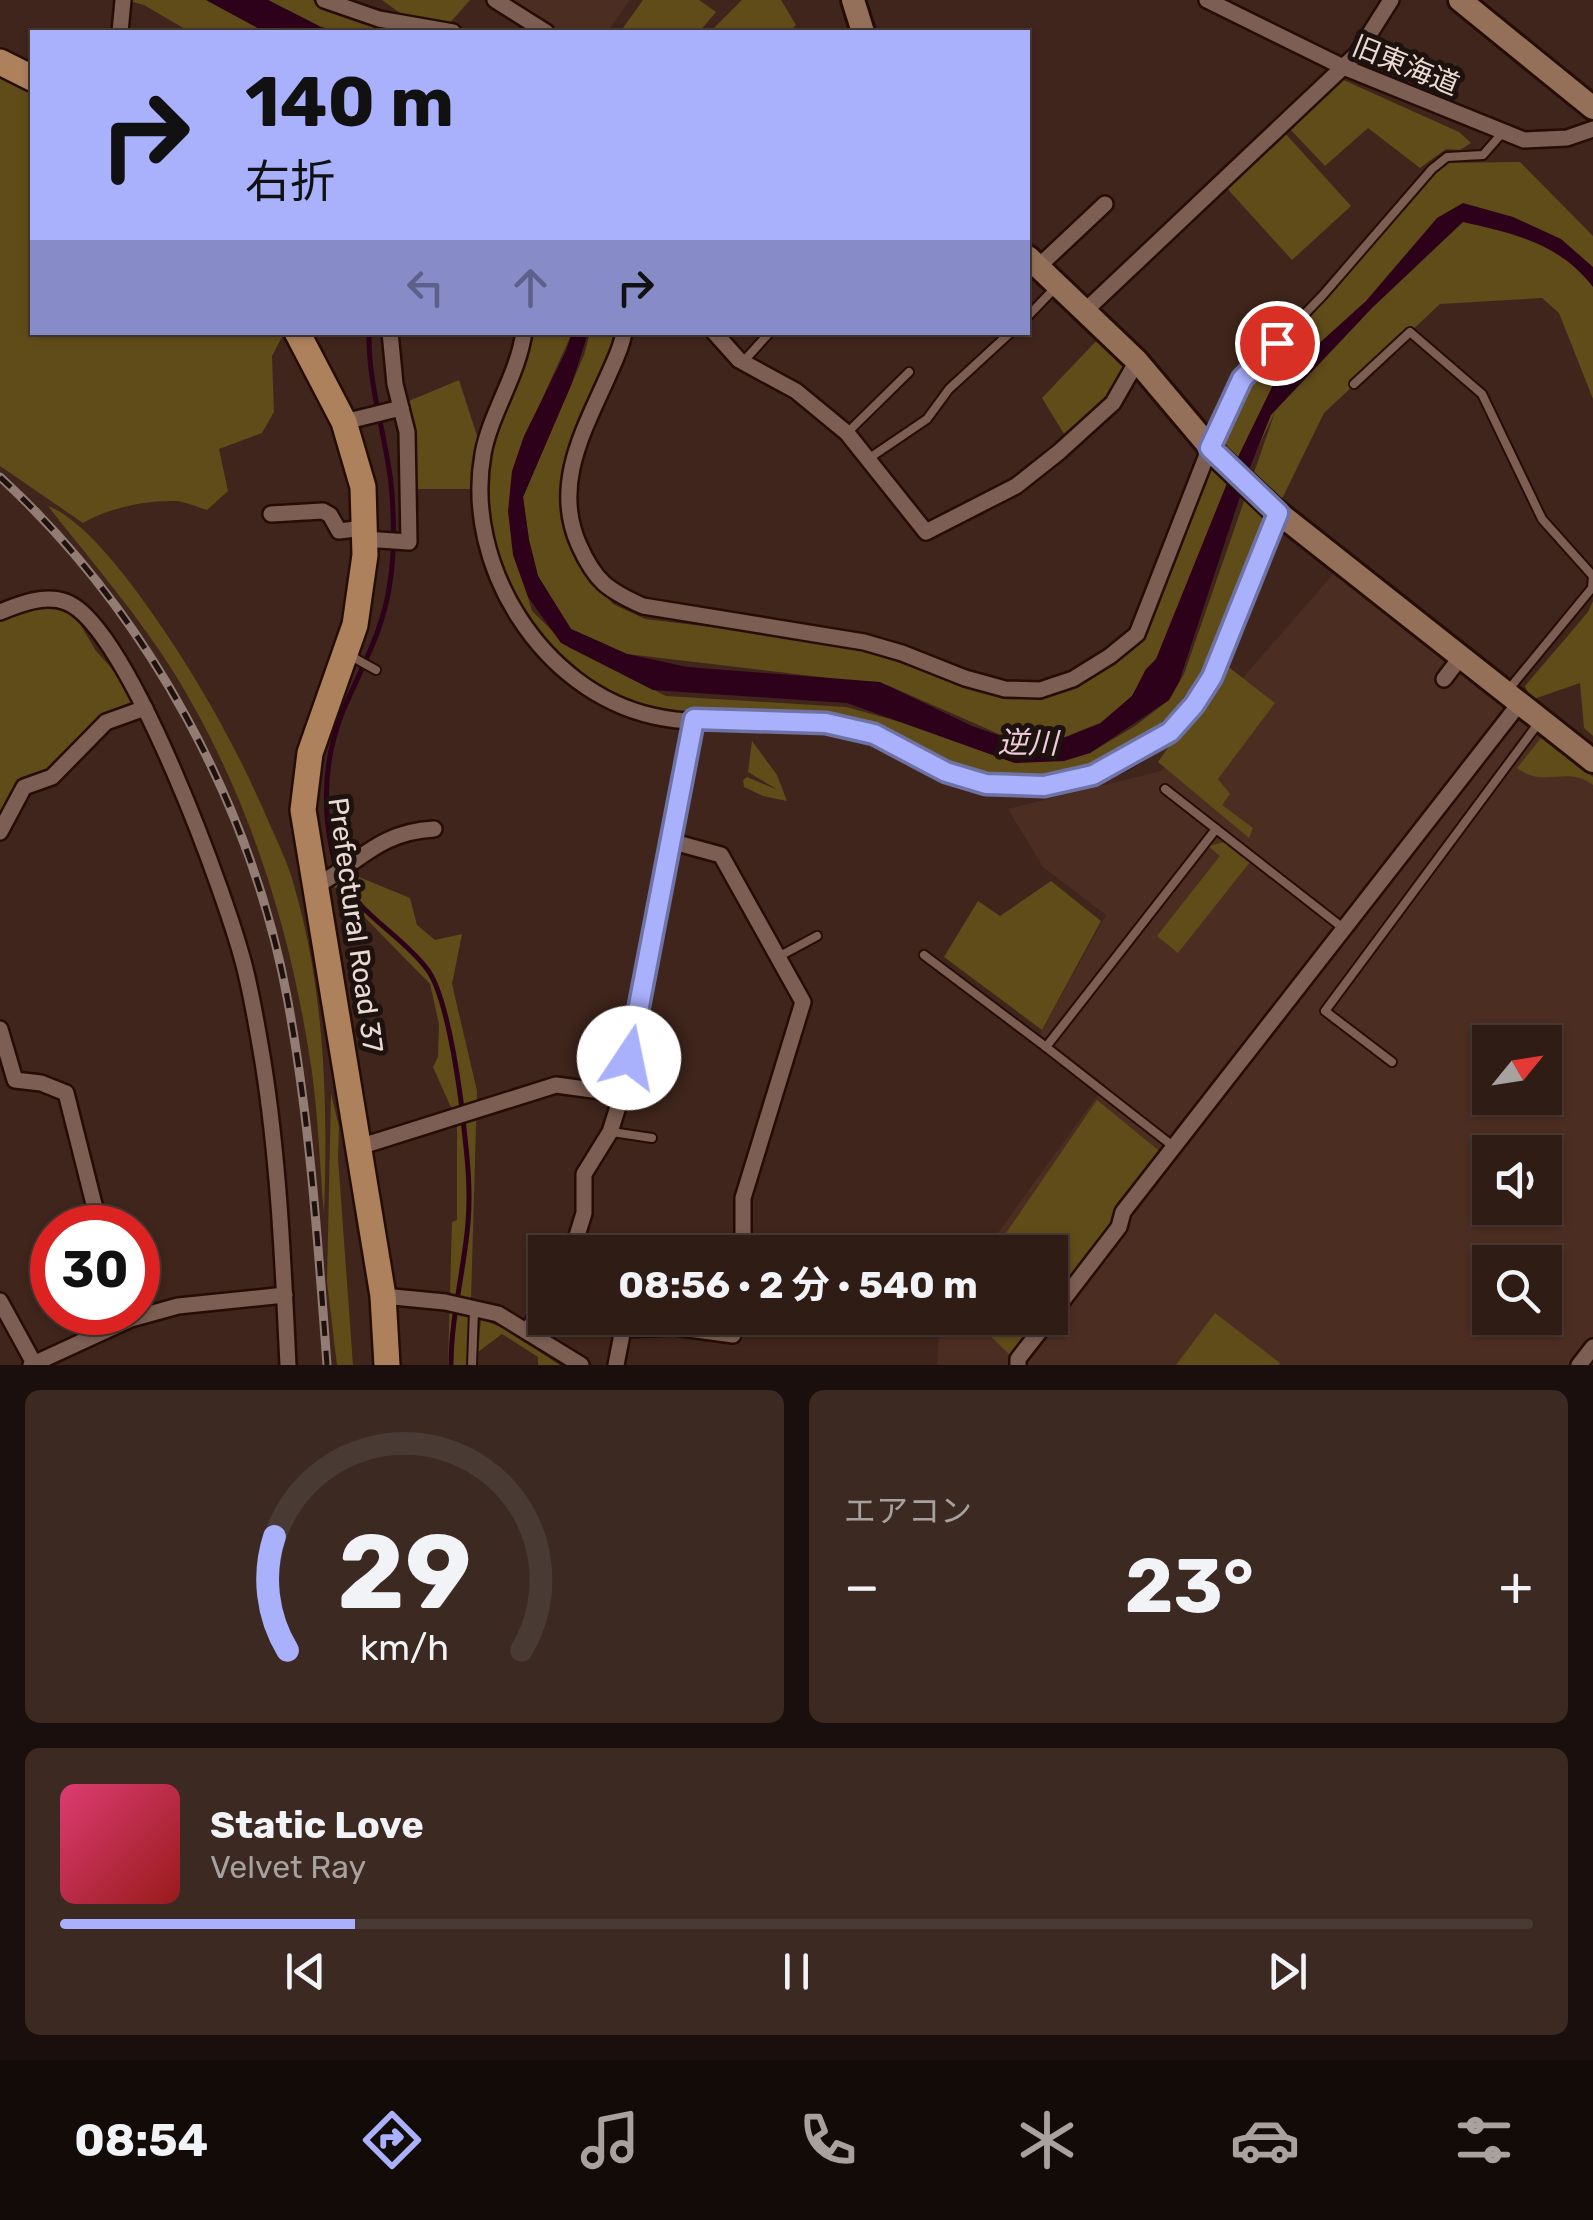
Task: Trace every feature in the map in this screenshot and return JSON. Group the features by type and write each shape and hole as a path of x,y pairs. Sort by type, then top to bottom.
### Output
{"main road":[{"path":"0,62 30,77"},
{"name":"Prefectural Road 37","path":"300,335 353,419 370,536 352,656 310,754 304,810 322,883 383,1296 387,1365"}],"street":[{"path":"120,30 123,0"},
{"path":"324,0 379,19 441,30"},
{"path":"495,0 543,30"},
{"path":"853,0 861,30"},
{"name":"旧東海道","path":"1207,0 1341,66 1524,140 1566,138 1593,129"},
{"path":"1086,310 1357,54 1391,0"},
{"path":"1460,0 1593,108"},
{"path":"1105,204 1033,262 1137,362 1214,452 1275,510 1593,761"},
{"path":"271,514 323,512 339,531 409,542 407,432 396,410 390,335"},
{"path":"523,335 483,452 479,494 488,549 504,592 533,638 570,676 614,703 654,717 826,723 874,734 946,772 986,784 1044,786 1093,775 1170,732 1194,705 1212,677 1275,510"},
{"path":"623,335 568,470 575,536 589,567 610,591 643,606 864,642 1005,688 1040,690 1073,680 1137,634 1214,452"},
{"path":"716,335 743,362 796,391 847,433 926,532 1016,486 1059,452 1113,403 1137,362"},
{"path":"353,419 396,410"},
{"path":"0,612 45,598 66,602 85,614 118,660 145,708 179,783 246,970 279,1176 288,1365"},
{"path":"1444,680 1460,658"},
{"path":"1068,1293 1119,1226 1123,1212 1344,929 1512,699"},
{"path":"0,832 24,787 52,777 106,722 145,708"},
{"path":"577,1235 584,1213 584,1174 610,1132 622,1094 694,719"},
{"path":"322,883 380,842 407,830 434,830"},
{"path":"670,841 721,854 803,1002 743,1198 743,1235"},
{"path":"0,1029 15,1080 42,1083 66,1094 94,1205"},
{"path":"359,1147 556,1085 622,1094"},
{"path":"160,1310 285,1295"},
{"path":"383,1296 471,1307 498,1314 528,1331"},
{"path":"0,1302 34,1365 90,1335"},
{"path":"534,1335 582,1365"},
{"path":"616,1365 621,1335"},
{"path":"1018,1365 1018,1359 1036,1335"},
{"path":"1580,1365 1593,1347"}],"lane":[{"path":"1214,452 1242,379 1324,295 1432,170 1448,158 1483,155 1503,132"},
{"path":"1030,314 1058,285"},
{"path":"1354,384 1410,332 1482,394 1542,519 1593,576 1592,588 1512,699"},
{"path":"743,362 767,335"},
{"path":"868,460 928,418 950,389 1009,335"},
{"path":"847,433 909,372"},
{"path":"352,656 375,670"},
{"path":"1392,1062 1325,1011 1540,721"},
{"path":"1165,789 1344,929"},
{"path":"1046,1047 1216,829"},
{"path":"778,957 816,936"},
{"path":"924,955 1174,1147"},
{"path":"610,1132 652,1138"},
{"path":"471,1307 472,1365"}],"shaded area":[{"path":"126,0 206,0 261,30 187,30 144,5"},
{"path":"268,0 312,0 379,25 405,30 332,30"},
{"path":"382,0 470,0 448,25 400,13"},
{"path":"511,0 630,0 608,30 556,30"},
{"path":"643,0 699,0 716,12 701,30 621,30"},
{"path":"742,0 781,0 796,25 791,30 712,30"},
{"path":"0,72 30,90 30,335 283,335 272,356 274,412 262,433 219,449 228,491 207,510 180,502 153,502 116,509 83,523 0,466"},
{"path":"1339,78 1459,132 1471,143 1460,150 1446,149 1420,168 1368,128 1325,166 1289,128"},
{"path":"1283,131 1351,206 1292,260 1224,185"},
{"path":"1520,162 1593,236 1593,399 1559,313 1542,298 1440,304 1324,413 1274,515 1211,674 1167,731 1093,773 1051,782 982,780 818,718 629,705 582,678 548,647 510,595 499,572 483,494 487,452 513,394 528,351 529,335 571,335 543,397 512,541 532,611 570,648 666,696 846,707 908,724 1015,763 1090,753 1169,700 1184,674 1275,412 1156,659 1132,696 1100,723 1060,739 1015,741 887,685 627,654 571,629 538,576 523,497 589,335 618,335 561,479 571,546 613,604 645,619 833,642 991,691 1029,698 1071,685 1139,638 1242,379 1438,163"},
{"path":"1100,337 1128,364 1105,401 1066,437 1042,398"},
{"path":"459,380 479,442 473,489 417,489 409,401"},
{"path":"48,506 76,524 105,552 169,637 229,738 286,862 305,929 318,1009 324,1091 324,1214 314,1088 299,998 275,902 243,809 201,719 162,654"},
{"path":"1336,571 1593,768 1593,1365 937,1365 939,1335 1068,1335 1068,1235 996,1235 1105,1085 1040,1034 1106,915 1043,867 1008,809 1161,771"},
{"path":"1593,601 1593,736 1584,728 1580,683 1531,700 1525,686"},
{"path":"67,602 96,651 141,701 104,715 52,777 24,787 0,827 0,614"},
{"path":"1226,665 1275,703 1218,779 1230,794 1222,805 1253,828 1249,838 1158,762"},
{"path":"1541,738 1593,777 1593,785 1574,777 1537,777 1517,768"},
{"path":"752,741 777,775 787,801 744,787 747,777 778,790 748,772"},
{"path":"1225,842 1250,862 1178,953 1157,936 1220,856 1208,846"},
{"path":"354,875 410,898 417,925 435,940 462,934 452,984 477,1091 471,1300 478,1365 448,1365 452,1222 457,1220 457,1121 433,1067 438,1057 439,1024 430,984 332,884"},
{"path":"1051,881 1101,921 1042,1030 944,957 978,901 1000,916"},
{"path":"331,1093 339,1127 353,1365 337,1365 327,1282"},
{"path":"1097,1100 1163,1154 1068,1291 1068,1235 1005,1235"},
{"path":"1215,1313 1280,1363 1279,1365 1176,1365"},
{"path":"481,1319 503,1328 560,1365 538,1365 538,1357 502,1334 478,1352"},
{"path":"989,1335 1038,1335 1018,1363"}],"water":[{"path":"206,0 268,0 332,30 261,30"},
{"name":"逆川","path":"1463,203 1513,217 1561,239 1593,267 1593,287 1566,260 1535,242 1463,222 1372,308 1271,415 1248,472 1179,682 1169,700 1090,753 1064,761 1015,763 847,703 653,690 561,643 528,597 513,555 508,511 512,471 571,335 587,335 572,383 523,497 538,576 571,629 627,654 687,667 880,682 972,726 1015,741 1061,739 1101,723 1132,696 1156,659 1236,461 1273,385 1366,301 1437,218"}],"waterway":[{"path":"369,335 371,371 391,483 393,558 383,616 331,748 326,785 328,822 334,860 349,892 415,955 434,981 450,1036 462,1109"},
{"path":"451,1365 469,1210 463,1120"}],"railway":[{"path":"0,477 53,531 147,651 220,785 249,856 271,928 296,1047 327,1365"}],"route":[{"path":"629,1058 694,719 826,723 874,734 946,772 986,784 1044,786 1093,775 1170,732 1212,677 1278,513 1210,448 1242,379 1277,343"}]}
